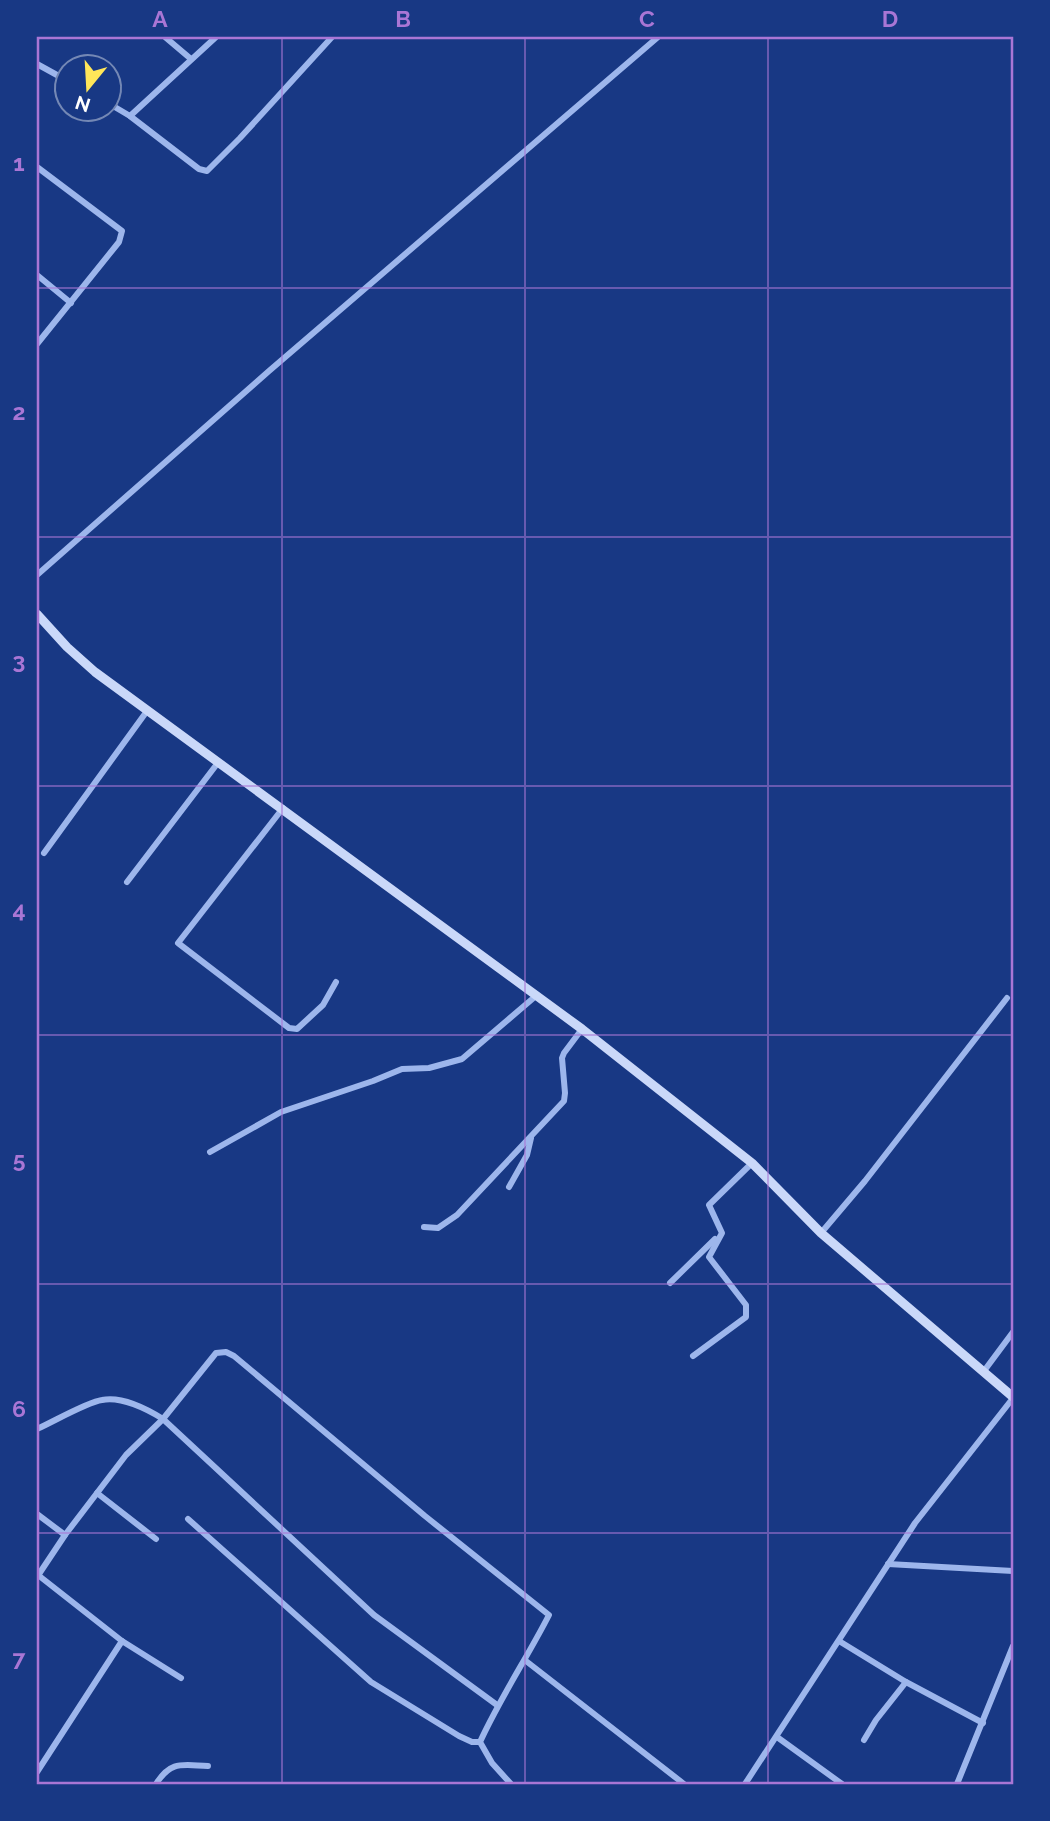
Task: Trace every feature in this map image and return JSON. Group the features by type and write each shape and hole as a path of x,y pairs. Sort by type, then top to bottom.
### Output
{"main road":[{"path":"38,619 94,672 537,995 752,1163 821,1233 1013,1397"}],"street":[{"path":"165,37 191,59"},
{"path":"130,116 216,37"},
{"path":"122,111 199,169 207,171 332,37"},
{"path":"37,575 269,370 658,37"},
{"path":"37,167 122,231 119,242 37,344"},
{"path":"37,275 71,303"},
{"path":"44,853 147,711"},
{"path":"127,882 217,764"},
{"path":"283,808 178,943 294,1030 323,1005 336,982"},
{"path":"210,1152 281,1112 402,1069 429,1069 462,1059 537,995"},
{"path":"821,1233 865,1181 1007,998"},
{"path":"424,1227 438,1228 457,1215 564,1101 562,1058 582,1029"},
{"path":"509,1187 527,1156 531,1137"},
{"path":"722,1233 709,1205 752,1163"},
{"path":"670,1283 722,1233"},
{"path":"693,1356 746,1317 746,1305 709,1257 722,1233"},
{"path":"984,1371 1013,1332"},
{"path":"181,1678 122,1641 38,1576 65,1535 127,1455 163,1419 216,1353 226,1352 550,1615 526,1661 497,1704 480,1742"},
{"path":"745,1784 915,1523 1013,1397"},
{"path":"37,1429 101,1399 150,1410 163,1419 374,1615 497,1704"},
{"path":"97,1493 156,1539"},
{"path":"37,1514 65,1535"},
{"path":"188,1519 371,1682 459,1736 472,1742 480,1742"},
{"path":"888,1564 1013,1571"},
{"path":"37,1772 122,1641"},
{"path":"839,1641 906,1682 983,1723"},
{"path":"957,1784 1013,1646"},
{"path":"526,1661 684,1784"},
{"path":"863,1740 906,1682"},
{"path":"778,1737 842,1784"},
{"path":"480,1742 492,1763 512,1784"},
{"path":"156,1784 164,1771 175,1765 208,1766"}]}
